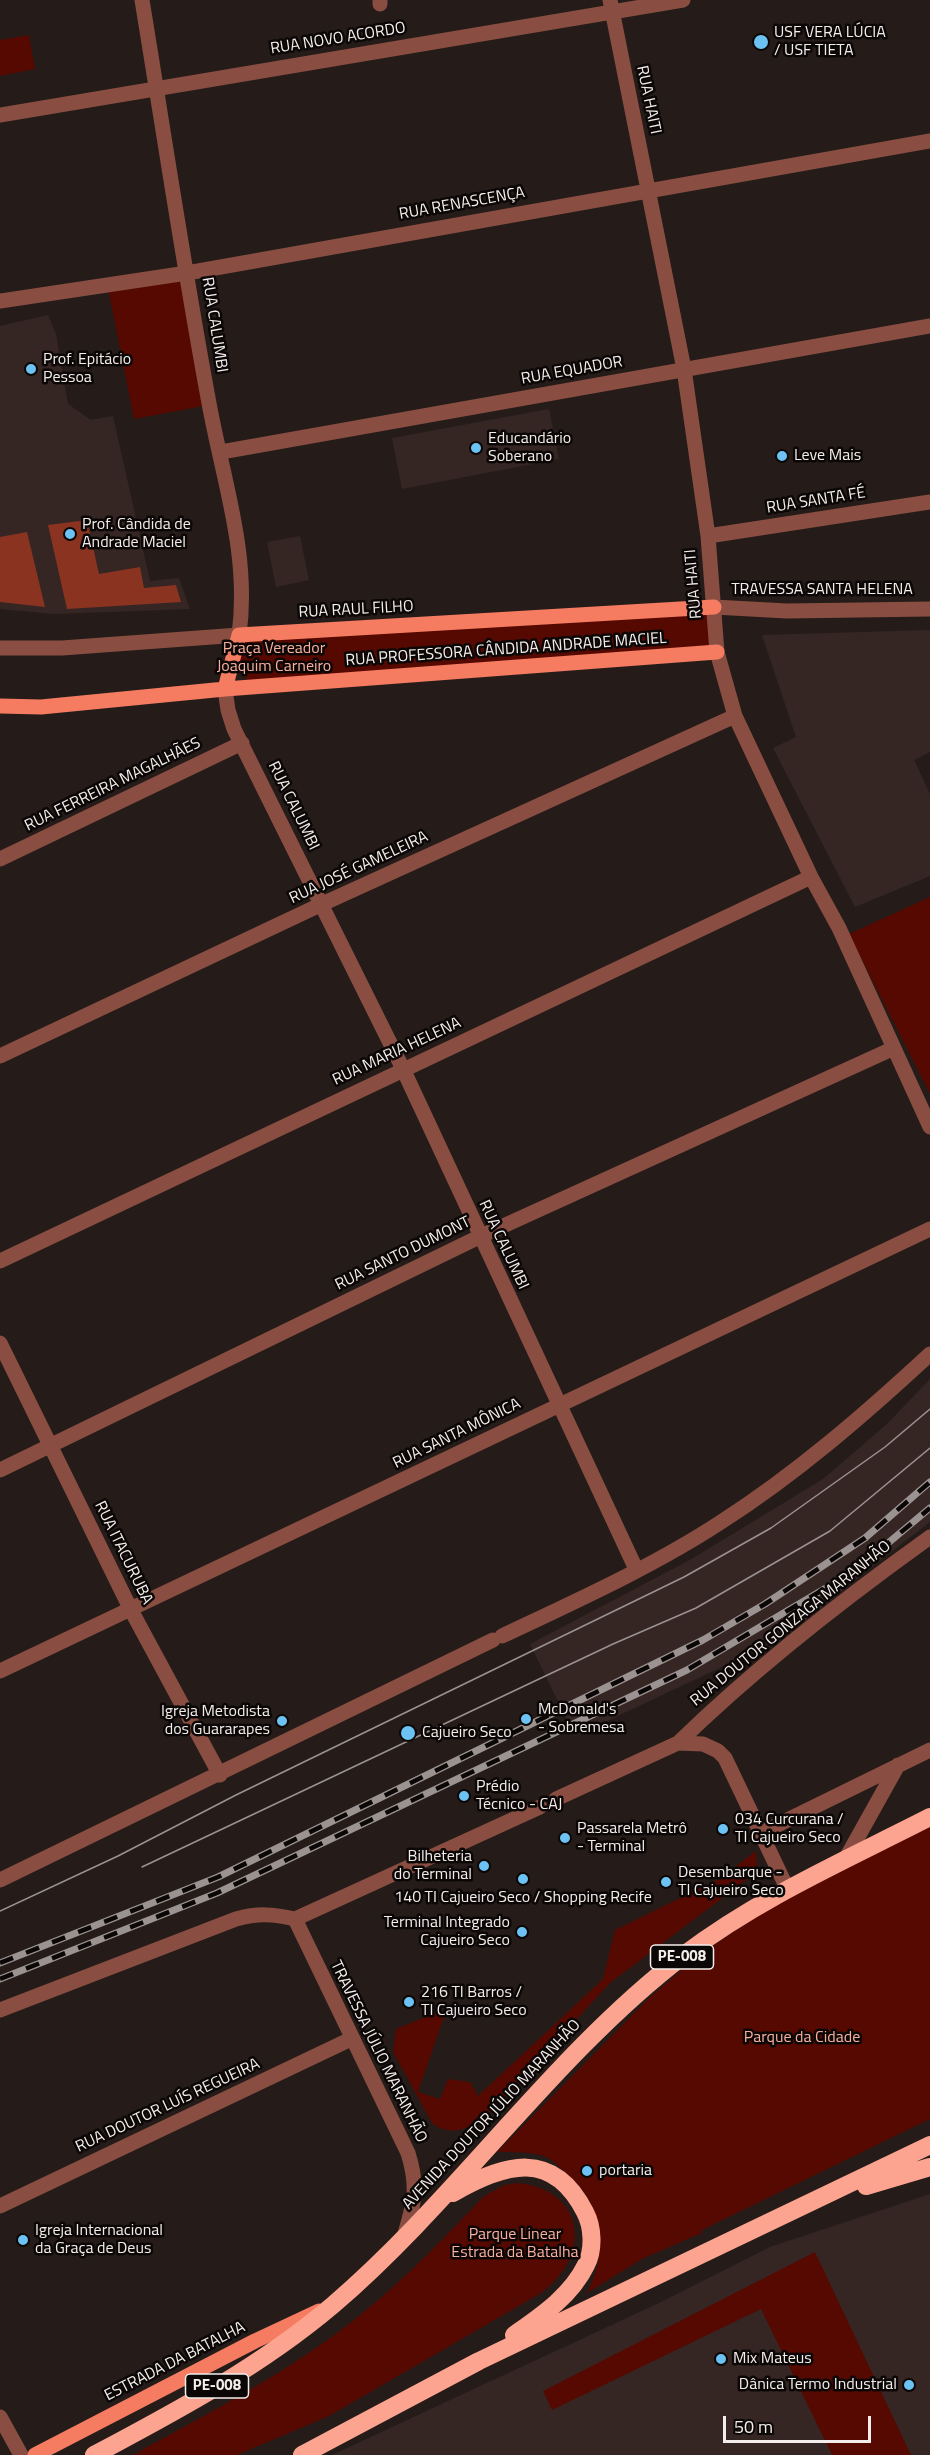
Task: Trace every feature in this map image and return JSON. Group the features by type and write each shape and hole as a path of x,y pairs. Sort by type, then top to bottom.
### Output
{"highway":[{"name":"AVENIDA DOUTOR JÚLIO MARANHÃO","path":"94,2455 194,2401 268,2353 332,2305 436,2204 567,2060 684,1954 787,1888 930,1817"},
{"path":"302,2455 479,2361 930,2145"},
{"path":"818,2200 930,2167"},
{"path":"436,2204 504,2169 531,2168 551,2171 561,2179 576,2196 590,2220 588,2263 574,2287 543,2314 479,2361"}],"main road":[{"name":"RUA RAUL FILHO","path":"239,635 714,607"},
{"name":"RUA CALUMBI","path":"225,689 239,635"},
{"name":"RUA PROFESSORA CÂNDIDA ANDRADE MACIEL","path":"0,706 53,706 225,689 717,652"},
{"name":"ESTRADA DA BATALHA","path":"35,2455 255,2341 332,2305"}],"street":[{"name":"RUA CALUMBI","path":"142,0 209,405 221,452 241,561 243,606 239,635"},
{"name":"RUA NOVO ACORDO","path":"0,115 611,6 683,0"},
{"name":"RUA HAITI","path":"611,6 684,369 708,536 717,652 735,716 811,877 839,928 892,1049 930,1127"},
{"name":"RUA RENASCENÇA","path":"0,301 187,273 647,189 930,141"},
{"name":"RUA EQUADOR","path":"221,452 930,326"},
{"name":"RUA SANTA FÉ","path":"708,536 930,502"},
{"name":"TRAVESSA SANTA HELENA","path":"714,607 787,610 930,609"},
{"name":"RUA RAUL FILHO","path":"0,648 62,648 239,635"},
{"name":"RUA CALUMBI","path":"225,689 228,710 242,743 403,1069 479,1237 636,1569"},
{"name":"RUA JOSÉ GAMELEIRA","path":"0,1056 320,905 735,716"},
{"name":"RUA FERREIRA MAGALHÃES","path":"0,859 242,743"},
{"name":"RUA MARIA HELENA","path":"0,1261 811,877"},
{"name":"RUA SANTO DUMONT","path":"0,1470 479,1237 892,1049"},
{"name":"RUA SANTA MÔNICA","path":"0,1671 930,1229"},
{"name":"RUA ITACURUBA","path":"0,1343 130,1610 220,1775"},
{"path":"0,1880 498,1638 636,1569 719,1524 788,1476 878,1403 930,1354"},
{"name":"RUA DOUTOR GONZAGA MARANHÃO","path":"678,1743 733,1690 878,1574 930,1537"},
{"path":"556,1799 678,1743 703,1744 725,1758 787,1888"},
{"path":"761,1833 930,1750"},
{"path":"845,1860 898,1765"},
{"path":"0,2010 255,1913 275,1914 295,1920 540,1807"},
{"name":"TRAVESSA JÚLIO MARANHÃO","path":"295,1920 408,2153 416,2186 414,2204 404,2237"},
{"name":"RUA DOUTOR LUÍS REGUEIRA","path":"0,2206 351,2039"},
{"path":"0,2416 21,2455"}],"shaded area":[{"name":"Prof. Cândida de Andrade Maciel","path":"48,315 56,334 68,404 91,420 113,416 150,581 179,578 190,609 54,614 0,609 0,326"},
{"name":"Educandário Soberano","path":"549,409 559,459 402,489 392,438"},
{"path":"87,520 99,574 140,567 144,588 176,585 181,602 67,609 48,525"},
{"path":"27,532 45,607 0,602 0,537"},
{"path":"300,536 309,580 276,587 267,542"},
{"path":"930,630 930,752 914,760 930,794 930,876 855,907 773,748 796,737 762,635"},
{"path":"930,1379 930,1522 856,1579 790,1635 575,1736 530,1644 690,1560 823,1479 887,1424"},
{"path":"930,2194 930,2455 332,2455 661,2302 770,2247"}],"green space":[{"path":"29,35 35,69 0,76 0,40"},
{"path":"187,273 209,405 134,419 107,283"},
{"name":"Praça Vereador Joaquim Carneiro","path":"714,607 717,652 251,685 234,662 248,635"},
{"path":"930,897 930,1094 849,934"},
{"name":"Parque da Cidade","path":"930,1825 930,2119 700,2231 704,2232 642,2259 587,2293 594,2277 600,2244 599,2228 588,2198 578,2185 546,2157 538,2154 497,2152 649,1998 698,1956 777,1902"},
{"path":"756,1851 757,1865 750,1877 610,1983 488,2115 461,2130 446,2130 432,2123 393,2052 396,2029 440,2011 445,2014 418,2092 440,2099 448,2079 470,2082 478,2096 603,1979 615,1930 719,1879"},
{"name":"Parque Linear Estrada da Batalha","path":"518,2183 541,2188 557,2198 569,2211 574,2227 574,2244 568,2261 557,2278 541,2293 329,2416 237,2455 133,2455 223,2405 310,2352 365,2311 396,2284 483,2197 504,2185"},
{"path":"815,2252 911,2455 832,2455 761,2309 552,2410 543,2391"}],"tram line":[{"path":"0,1911 118,1856 236,1795 684,1577 771,1528 885,1447 930,1409"},
{"path":"142,1867 613,1644 696,1608 830,1531 930,1448"}],"railway":[{"path":"0,1963 218,1877 703,1640 765,1604 865,1538 930,1482"},
{"path":"0,1979 217,1893 687,1670 831,1585 869,1559 930,1508"}],"place":[{"name":"USF VERA LÚCIA / USF TIETA","path":"761,42"},
{"name":"Prof. Epitácio Pessoa","path":"31,369"},
{"name":"Educandário Soberano","path":"476,448"},
{"name":"Leve Mais","path":"782,456"},
{"name":"Prof. Cândida de Andrade Maciel","path":"70,534"},
{"name":"McDonald's - Sobremesa","path":"526,1719"},
{"name":"Igreja Metodista dos Guararapes","path":"282,1721"},
{"name":"Cajueiro Seco","path":"408,1733"},
{"name":"Prédio Técnico - CAJ","path":"464,1796"},
{"name":"034 Curcurana / TI Cajueiro Seco","path":"723,1829"},
{"name":"Passarela Metrô - Terminal","path":"565,1838"},
{"name":"Bilheteria do Terminal","path":"484,1866"},
{"name":"140 TI Cajueiro Seco / Shopping Recife","path":"523,1879"},
{"name":"Desembarque - TI Cajueiro Seco","path":"666,1882"},
{"name":"Terminal Integrado Cajueiro Seco","path":"522,1932"},
{"name":"216 TI Barros / TI Cajueiro Seco","path":"409,2002"},
{"name":"portaria","path":"587,2171"},
{"name":"Igreja Internacional da Graça de Deus","path":"23,2240"},
{"name":"Mix Mateus","path":"721,2359"},
{"name":"Dânica Termo Industrial","path":"909,2385"}]}
